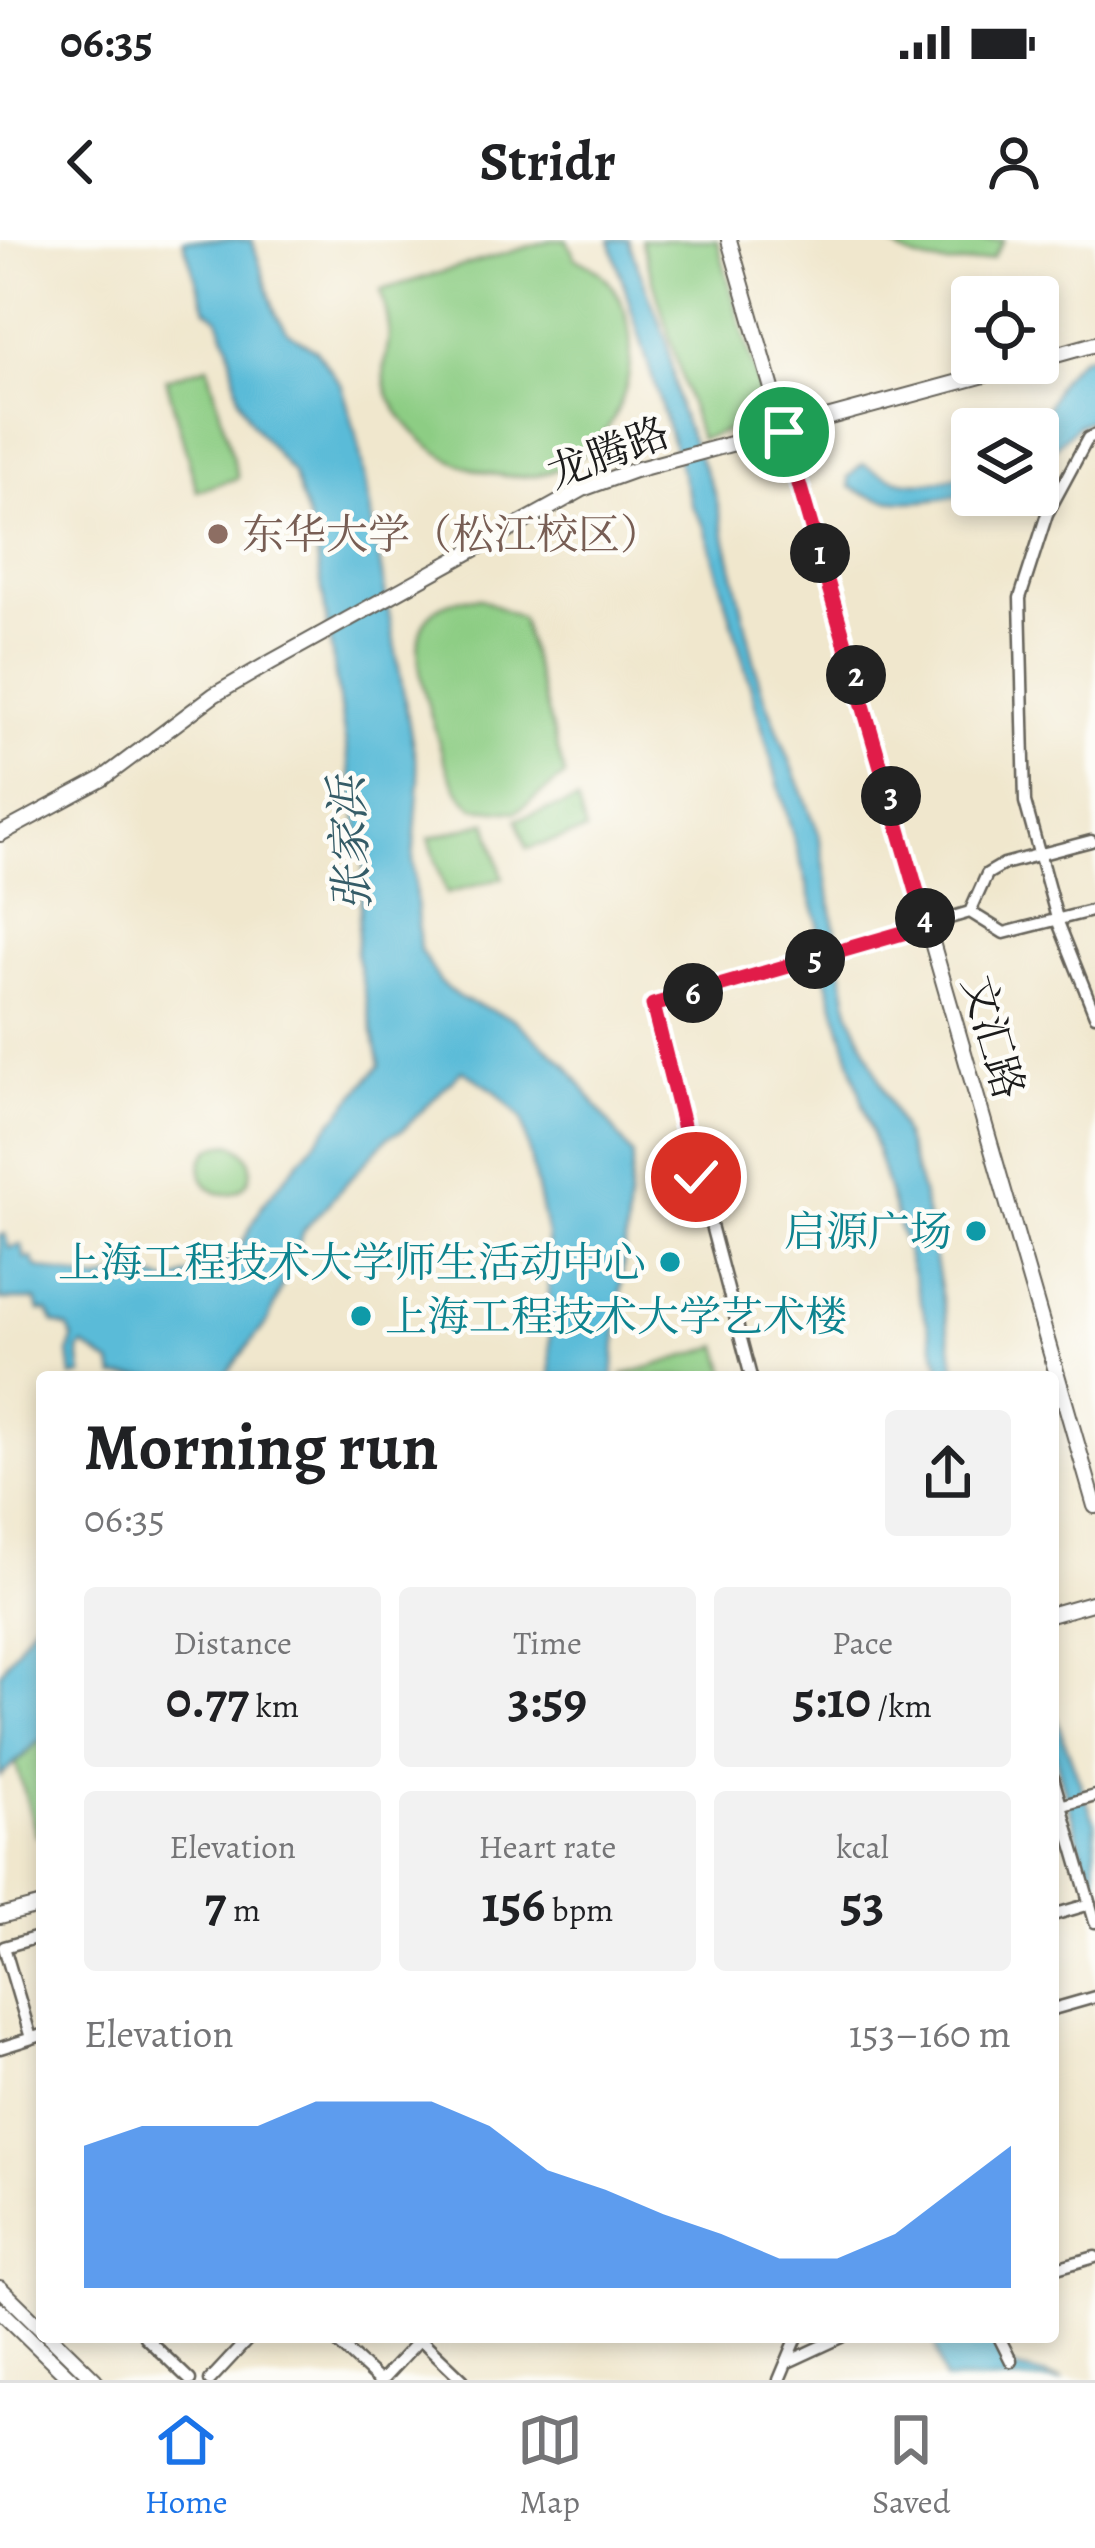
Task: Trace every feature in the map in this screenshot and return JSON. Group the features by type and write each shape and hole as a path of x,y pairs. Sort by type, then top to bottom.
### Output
{"main road":[{"name":"文汇路","path":"729,240 1056,1371"},
{"path":"1059,354 1095,344"},
{"name":"龙腾路","path":"0,834 102,779 214,695 585,488 954,384"},
{"name":"文汇路","path":"1059,1382 1095,1506"},
{"path":"1059,1612 1095,1602"},
{"path":"0,1916 36,1907"},
{"path":"0,2288 36,2323"},
{"path":"0,2310 72,2380"},
{"path":"57,2343 95,2380"}],"street":[{"path":"1095,435 1088,438 1047,514 1020,598 1022,767 1058,922 1095,1015"},
{"path":"750,1371 653,1005 970,912 987,874 1091,841"},
{"path":"970,912 1004,933 1095,910"},
{"path":"1059,1806 1093,1797"},
{"path":"1059,1813 1095,1922"},
{"path":"1059,1913 1090,1904"},
{"path":"36,1938 4,1947 36,2034"},
{"path":"1059,2007 1095,1997"},
{"path":"0,2048 36,2037"},
{"path":"1059,2267 1095,2257"},
{"path":"151,2343 190,2380"},
{"path":"210,2380 244,2343"},
{"path":"339,2343 380,2380 414,2343"},
{"path":"424,2343 464,2380"},
{"path":"779,2380 795,2343"},
{"path":"788,2362 829,2343"},
{"path":"1002,2343 1011,2361"},
{"path":"436,2380 449,2366"}],"green space":[{"path":"551,240 567,240 575,258 607,279 625,313 631,354 623,396 603,434 571,463 528,476 473,469 436,451 415,433 390,398 384,374 388,318 381,290"},
{"path":"641,240 717,240 768,419 700,439"},
{"path":"886,240 1004,240 993,258 950,264 909,256"},
{"path":"208,366 238,478 197,491 166,379"},
{"path":"480,598 521,618 565,776 516,812 475,808 459,791 444,760 422,683 419,642 423,624 434,610 453,601"},
{"path":"577,801 586,831 527,849 517,819"},
{"path":"487,822 503,878 446,894 429,838"},
{"path":"226,1144 243,1152 251,1169 243,1186 226,1194 209,1186 201,1169 209,1152"},
{"path":"719,1346 726,1371 636,1371"},
{"path":"36,1744 36,1833 16,1764"}],"water":[{"path":"183,240 252,240 276,314 288,332 316,350 342,386 357,437 419,779 413,861 420,950 440,982 461,999 512,1018 566,1064 633,1156 614,1371 551,1371 547,1235 522,1119 495,1091 462,1070 403,1130 388,1137 304,1230 268,1321 229,1371 113,1371 111,1364 83,1345 79,1350 82,1371 71,1371 73,1339 68,1328 54,1323 48,1311 39,1311 36,1300 0,1300 0,1235 5,1234 9,1248 22,1245 25,1259 32,1258 36,1267 99,1281 129,1271 170,1282 227,1260 237,1253 263,1204 380,1065 356,952 364,864 314,537 293,474 251,423 239,398 228,343 218,318 206,309"},
{"path":"610,240 628,240 666,339 680,411 716,497 760,685 819,834 849,1010 902,1130 922,1192 956,1371 941,1371 816,943 818,923 705,527 692,506"},
{"path":"1084,356 1095,356 1095,418 1078,425 1059,444 1059,408 1048,408 1073,365"},
{"path":"863,464 903,481 951,478 951,497 894,501 850,487 848,477"},
{"path":"36,1619 36,1743 0,1776 0,1673"},
{"path":"1059,1726 1095,1823 1095,1897 1059,1771"},
{"path":"935,2343 995,2343 1005,2366 1064,2380 944,2380"}],"place":[{"name":"东华大学（松江校区）","path":"218,534"},
{"name":"启源广场","path":"976,1231"},
{"name":"上海工程技术大学师生活动中心","path":"670,1262"},
{"name":"上海工程技术大学艺术楼","path":"361,1316"}],"route":[{"path":"696,1177 653,1005 927,926 784,432"}],"water label":[{"name":"张家浜","path":"349,844"}]}
